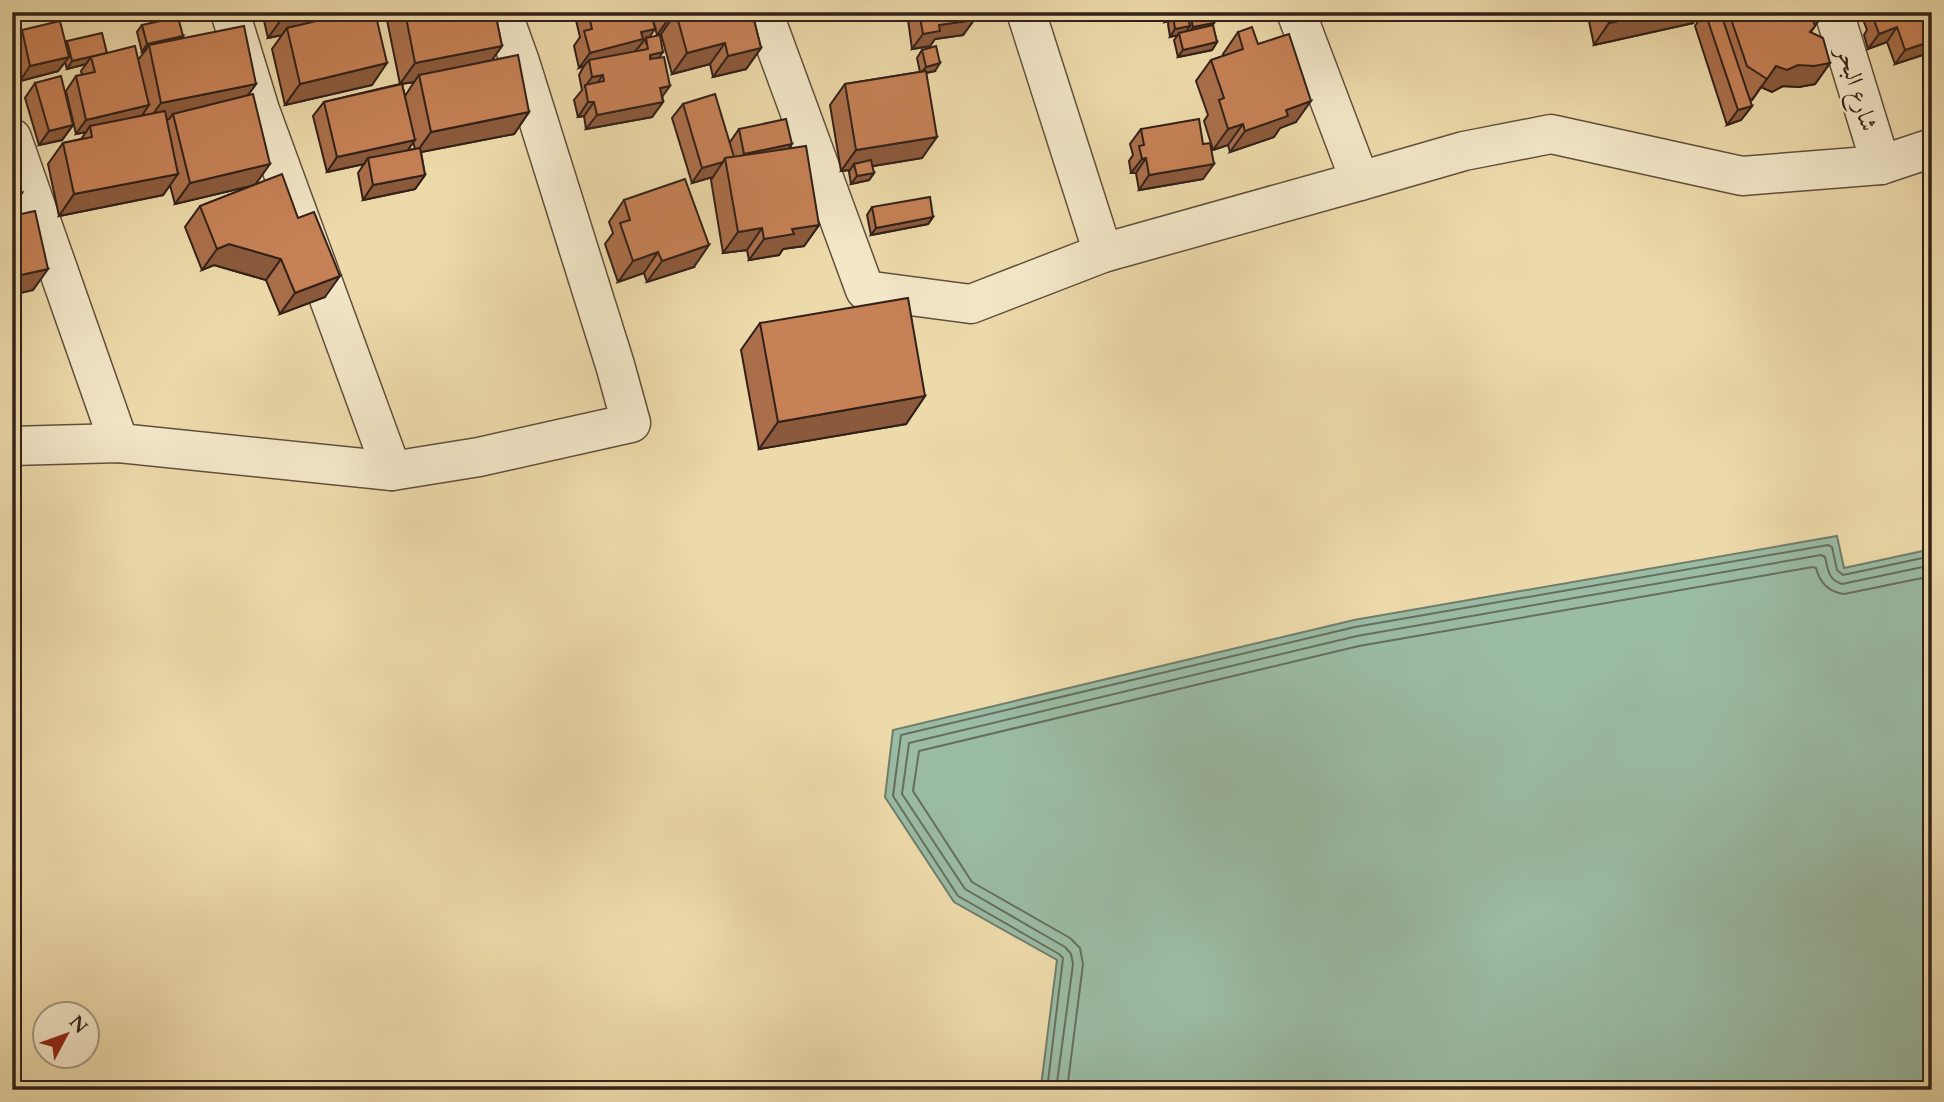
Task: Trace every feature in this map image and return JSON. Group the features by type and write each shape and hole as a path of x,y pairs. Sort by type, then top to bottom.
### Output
{"street":[{"path":"230,12 260,110 392,471"},
{"path":"12,446 119,443 392,471 479,457 631,423 520,62 502,12"},
{"path":"763,12 865,290 971,304 1103,253 1464,151 1551,134 1742,176 1881,165 1932,148"},
{"path":"1026,12 1103,253"},
{"path":"1296,12 1360,181"},
{"name":"شارع البحر","path":"1833,12 1881,165"},
{"path":"12,138 119,443"}],"water":[{"path":"1837,536 1844,568 1932,549 1932,1090 1035,1090 1041,1086 1057,960 954,902 885,797 893,730 1354,620"}],"building":[{"path":"282,12 303,12 283,17"},
{"path":"354,12 375,12 387,63 300,84 287,28"},
{"path":"405,12 495,12 502,46 415,63"},
{"path":"588,12 651,12 655,29 641,32 643,39 590,53 584,31 592,29"},
{"path":"671,12 752,12 761,48 728,56 725,43 687,53 676,13"},
{"path":"919,12 973,12 974,20 939,25 940,31 923,34"},
{"path":"1212,12 1214,23 1193,27 1190,14"},
{"path":"1606,12 1659,12 1609,23"},
{"path":"1705,12 1730,12 1722,17 1752,106 1738,110"},
{"path":"1820,12 1821,17 1813,20 1815,26 1810,32 1823,38 1830,63 1798,65 1787,70 1776,66 1767,79 1747,66 1729,13"},
{"path":"1876,12 1932,12 1932,41 1905,50 1897,27 1879,34 1874,20 1878,19"},
{"path":"1187,13 1190,26 1175,29 1173,16"},
{"path":"178,17 183,36 147,44 142,25"},
{"path":"60,21 69,57 30,66 22,30"},
{"path":"1213,25 1217,42 1183,50 1179,33"},
{"path":"244,26 256,84 161,103 149,45"},
{"path":"1252,27 1258,44 1289,34 1311,101 1286,110 1288,116 1245,131 1243,124 1228,129 1219,100 1224,98 1211,60 1243,49 1238,32"},
{"path":"102,33 107,53 72,61 67,41"},
{"path":"660,35 663,52 650,55 650,59 664,57 670,86 660,88 663,102 597,115 594,102 588,102 585,85 604,81 603,75 592,77 589,60 648,49 646,38"},
{"path":"135,46 149,105 86,120 76,76 95,72 91,57"},
{"path":"936,46 940,63 926,67 922,50"},
{"path":"518,55 529,112 431,132 419,75"},
{"path":"926,71 937,137 856,150 845,84"},
{"path":"61,76 73,125 49,131 35,83"},
{"path":"402,84 415,140 337,157 324,102"},
{"path":"253,94 270,164 190,183 173,114"},
{"path":"715,94 734,157 702,168 683,104"},
{"path":"165,111 178,174 74,194 63,143 92,137 90,126"},
{"path":"786,119 792,144 744,154 739,129"},
{"path":"1199,119 1203,144 1210,143 1214,164 1149,175 1146,158 1142,159 1139,146 1144,145 1141,129"},
{"path":"806,146 819,225 792,229 794,234 764,239 762,228 738,232 725,158"},
{"path":"420,148 425,175 373,185 368,158"},
{"path":"871,160 874,173 857,176 854,164"},
{"path":"282,174 298,218 314,212 340,276 295,293 281,259 229,244 217,249 200,206"},
{"path":"16,175 22,193 12,197 12,176"},
{"path":"685,179 709,245 662,261 658,252 633,261 620,223 630,220 624,200"},
{"path":"930,197 933,217 876,228 872,207"},
{"path":"35,211 48,269 12,277 12,216"},
{"path":"908,298 925,396 778,422 760,323"}]}
